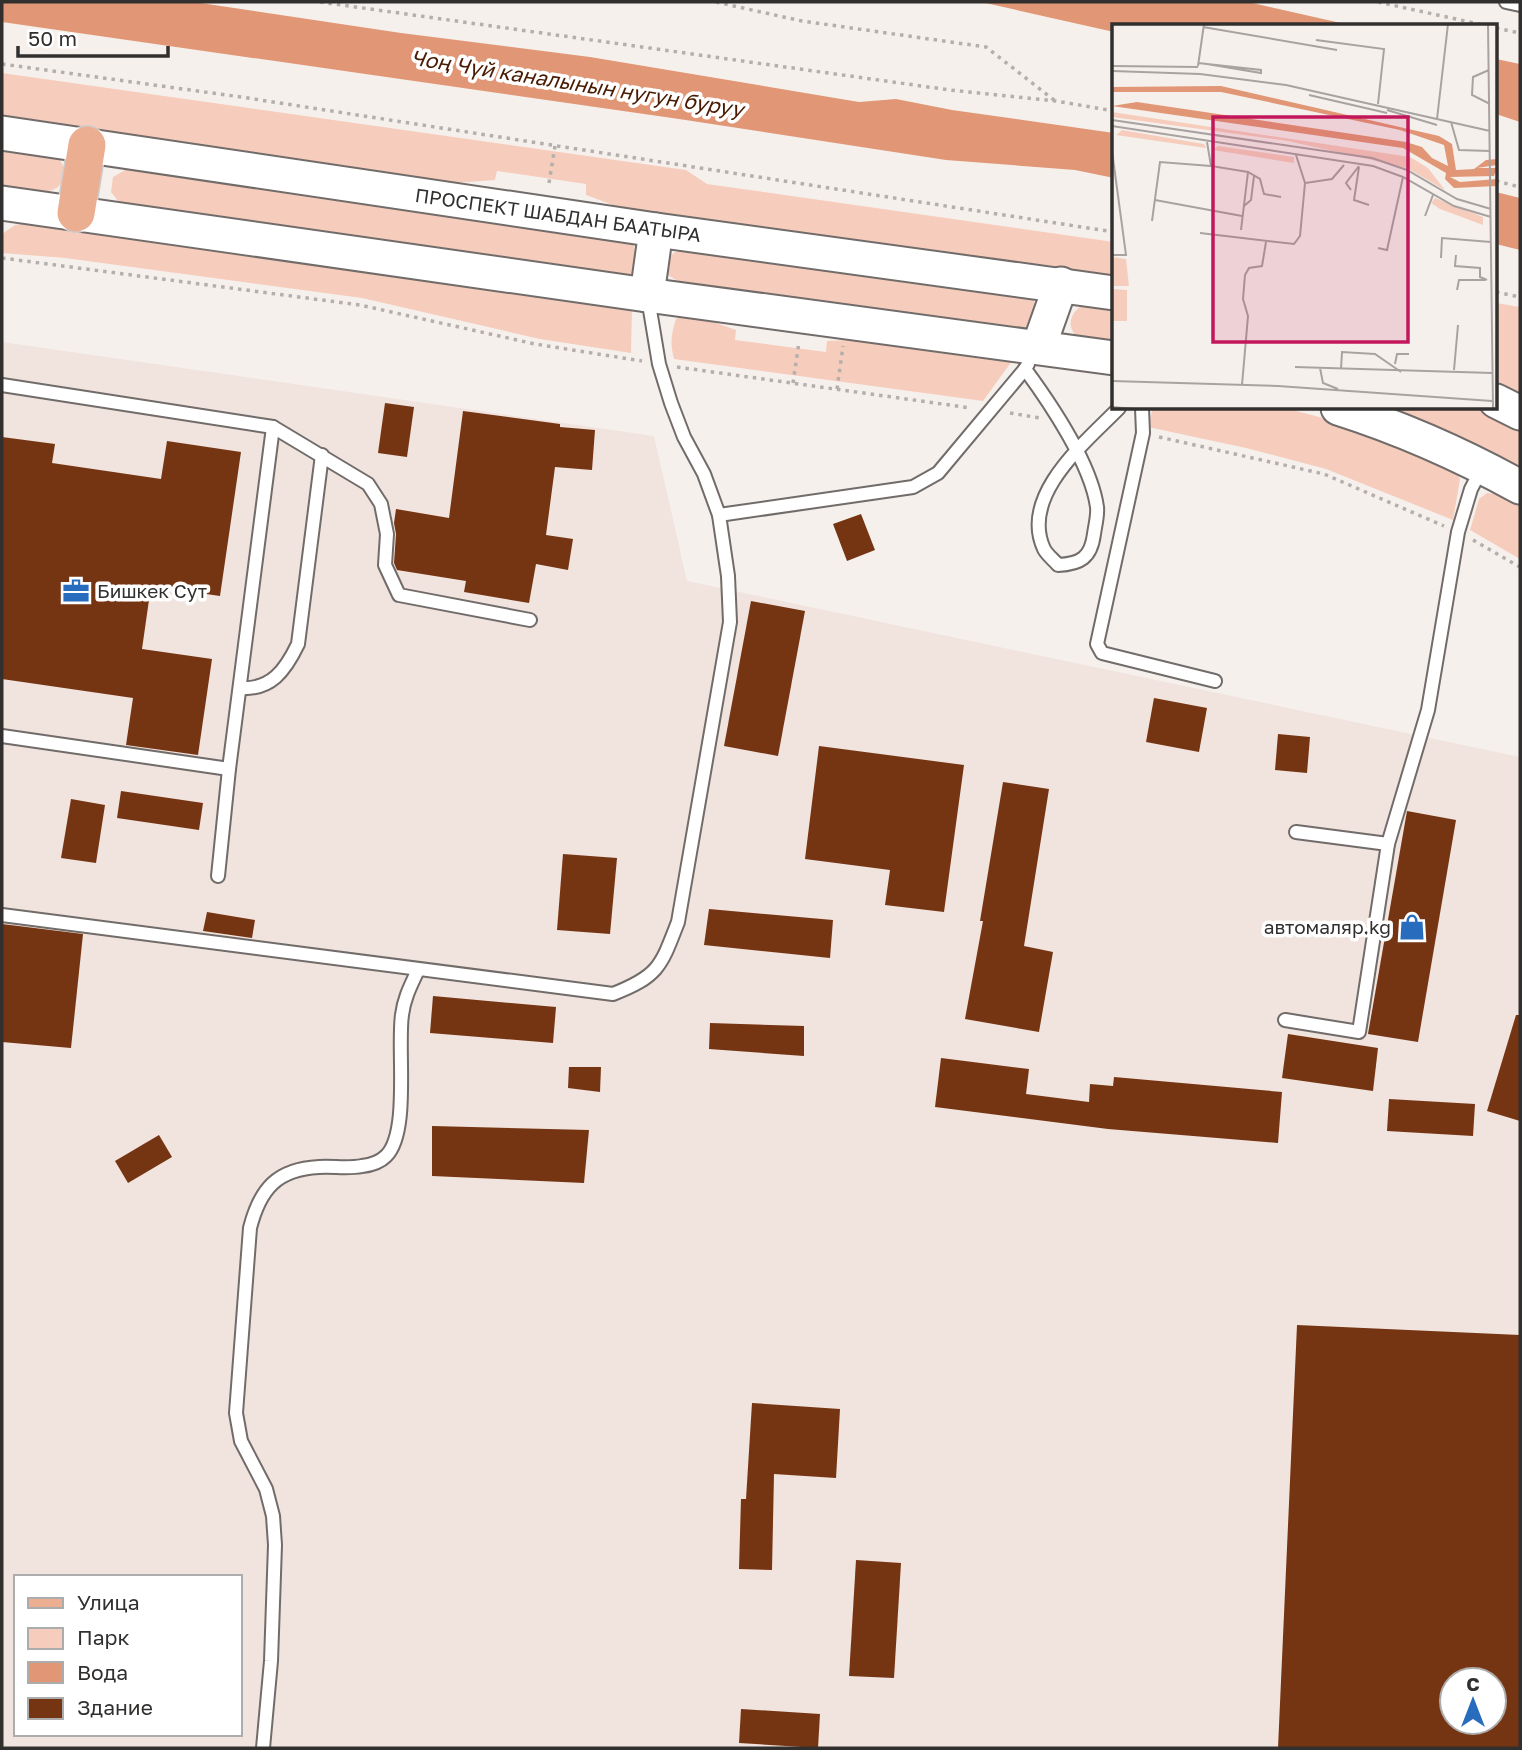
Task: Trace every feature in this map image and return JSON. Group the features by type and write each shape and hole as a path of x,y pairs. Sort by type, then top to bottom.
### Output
{"main road":[{"name":"ПРОСПЕКТ ШАБДАН БААТЫРА","path":"2,132 656,230 1112,293"},
{"path":"76,213 87,145"},
{"path":"2,204 648,295 1032,358 1112,358"},
{"path":"648,295 656,230"},
{"path":"1032,358 1061,284"},
{"path":"1498,402 1520,413"},
{"path":"1344,410 1373,419 1482,466 1520,487"}],"lane":[{"path":"1506,2 1520,5"},
{"path":"2,915 613,994 650,975 664,959 678,922 730,622 728,576 719,515 704,474 675,414 659,364 648,295"},
{"path":"719,515 913,487 938,473 1032,358 1058,420 1075,450 1084,464 1097,508 1093,541 1087,555 1078,564 1058,565 1044,551 1040,535 1040,510 1048,489 1075,450 1117,410"},
{"path":"2,385 273,427 368,484 381,504 387,534 385,565 399,595 530,620"},
{"path":"1142,410 1143,433 1097,644 1102,653 1215,681"},
{"path":"218,876 273,427"},
{"path":"240,688 255,689 272,680 289,664 298,644 322,455"},
{"path":"1285,1020 1359,1032 1388,844 1428,710 1458,532 1471,489 1482,466"},
{"path":"2,736 229,769"},
{"path":"1296,832 1388,844"},
{"path":"263,1748 271,1661 274,1525 266,1489 241,1441 236,1413 250,1228 256,1207 266,1189 280,1177 297,1169 352,1168 373,1164 386,1156 396,1141 400,1115 401,1018 404,999 418,970"}],"path":[{"path":"320,2 1112,111"},
{"path":"716,2 802,21 986,47 1056,101"},
{"path":"1378,2 1479,24"},
{"path":"1498,28 1520,33"},
{"path":"2,64 240,97 1112,232"},
{"path":"549,183 555,146"},
{"path":"1498,182 1520,187"},
{"path":"2,258 360,305 535,344 1058,420"},
{"path":"1498,292 1520,297"},
{"path":"793,383 799,342"},
{"path":"838,389 843,345"},
{"path":"1143,433 1324,474 1458,532 1520,567"}],"shaded area":[{"path":"2,342 654,436 687,581 1520,757 1520,1748 2,1748"}],"green space":[{"path":"2,73 686,170 707,184 1112,242 1112,277 637,214 586,195 586,184 497,171 495,180 454,183 2,116"},
{"path":"2,145 57,156 64,171 60,185 46,192 2,186"},
{"path":"132,166 632,240 638,260 630,277 125,204 118,201 111,192 113,177"},
{"path":"41,221 632,308 631,353 540,339 362,298 65,258 2,253 2,234 15,225"},
{"path":"687,249 1031,297 1036,312 1029,328 1021,331 684,285 668,275 666,264 673,254"},
{"path":"1498,303 1520,307 1520,397 1498,386"},
{"path":"1083,304 1112,307 1112,343 1075,335 1071,322"},
{"path":"688,313 736,330 735,340 826,352 827,341 868,339 1012,361 983,401 674,359 674,324 676,319"},
{"path":"1152,410 1293,410 1323,418 1456,471 1460,479 1453,520 1326,469 1148,427"},
{"path":"1385,410 1481,410 1520,430 1520,470"},
{"path":"1487,493 1499,494 1520,503 1520,559 1470,530 1479,499"}],"water":[{"name":"Чоң Чүй каналынын нугун буруу","path":"2,2 194,2 401,33 590,57 859,102 896,99 952,110 1112,133 1112,178 1075,170 946,160 2,22"},
{"path":"981,2 1248,2 1345,24 1112,24 1112,32"},
{"path":"1498,59 1520,64 1520,122 1498,115"},
{"path":"1498,192 1520,198 1520,250 1498,244"}],"building":[{"path":"385,403 414,407 407,457 378,453"},
{"path":"463,411 595,430 592,470 555,467 546,535 573,539 568,570 536,564 529,603 464,592 466,581 397,570 394,563 396,509 449,518"},
{"name":"Бишкек Сут","path":"2,437 55,444 52,463 161,479 167,441 241,452 220,596 151,586 142,649 212,659 198,755 126,745 133,698 2,679"},
{"path":"861,514 875,550 847,561 833,524"},
{"path":"751,601 805,611 778,756 724,746"},
{"path":"1154,698 1207,708 1199,752 1146,742"},
{"path":"1278,734 1310,737 1307,773 1275,770"},
{"path":"819,746 964,765 944,912 885,905 890,870 805,859"},
{"path":"1003,782 1049,789 1024,946 1053,952 1039,1032 965,1019 983,921 980,921"},
{"path":"121,791 203,803 199,830 117,818"},
{"path":"71,799 105,805 96,863 61,858"},
{"name":"автомаляр.kg","path":"1407,811 1456,820 1418,1042 1368,1034"},
{"path":"563,854 617,858 610,934 557,930"},
{"path":"709,909 833,920 830,958 704,945"},
{"path":"207,912 255,920 252,938 203,931"},
{"path":"2,924 83,934 71,1048 2,1042"},
{"path":"433,996 556,1007 553,1043 430,1033"},
{"path":"1516,1015 1520,1015 1520,1121 1487,1111"},
{"path":"710,1023 804,1026 804,1056 709,1049"},
{"path":"1288,1034 1378,1048 1373,1091 1282,1078"},
{"path":"941,1058 1029,1069 1026,1094 1089,1102 1090,1084 1113,1086 1114,1077 1282,1092 1278,1143 1108,1129 935,1107"},
{"path":"569,1067 601,1067 600,1092 568,1088"},
{"path":"1389,1099 1475,1104 1473,1136 1387,1131"},
{"path":"432,1126 589,1130 584,1183 432,1176"},
{"path":"159,1135 172,1157 128,1183 115,1161"},
{"path":"1297,1325 1520,1335 1520,1748 1278,1748"},
{"path":"752,1403 840,1409 836,1478 774,1474 772,1570 739,1569 741,1499 746,1499"},
{"path":"856,1560 901,1563 894,1678 849,1676"},
{"path":"741,1709 820,1714 818,1748 739,1743"}],"place":[{"name":"Бишкек Сут","path":"76,591"},
{"name":"автомаляр.kg","path":"1412,927"}]}
